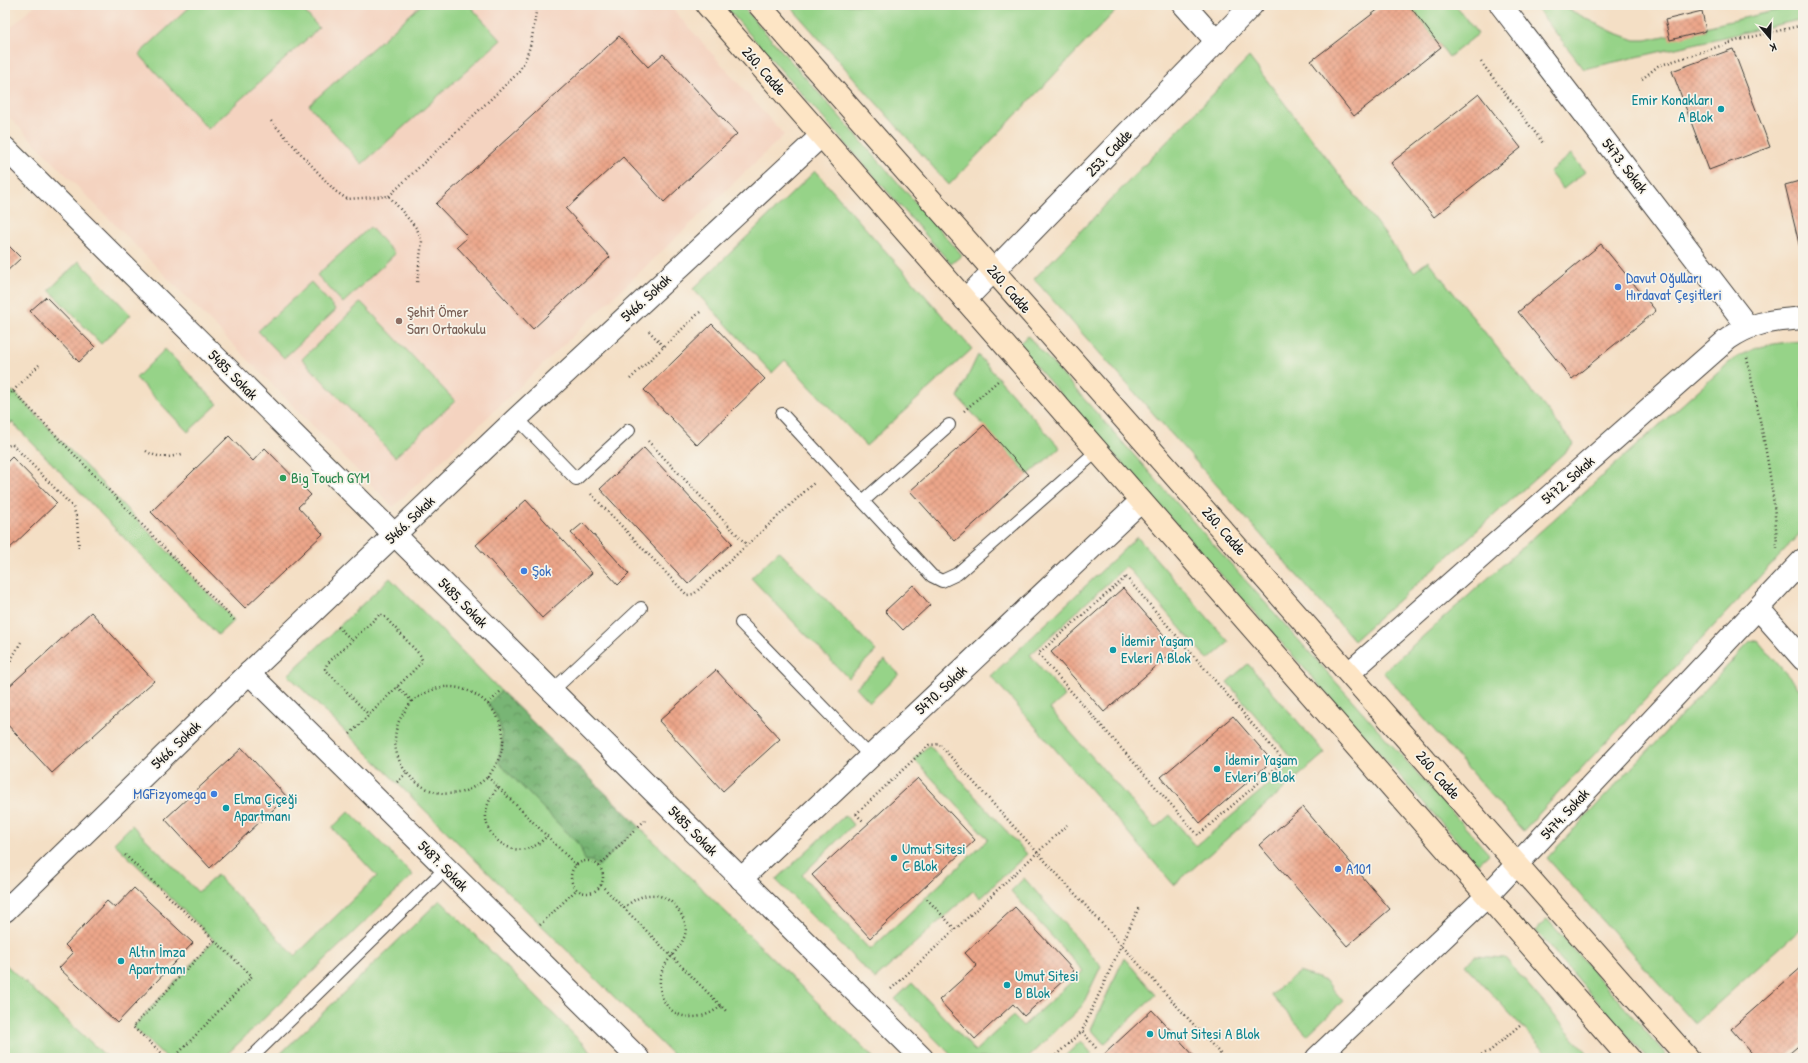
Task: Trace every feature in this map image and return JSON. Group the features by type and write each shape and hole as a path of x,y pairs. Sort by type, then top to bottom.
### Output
{"street":[{"name":"260. Cadde","path":"706,5 1629,1058"},
{"name":"260. Cadde","path":"760,5 1688,1058"},
{"path":"1184,5 1217,42"},
{"name":"253. Cadde","path":"965,300 1252,5"},
{"name":"5473. Sokak","path":"1501,5 1748,327"},
{"name":"5466. Sokak","path":"5,911 249,673 516,418 821,136"},
{"name":"5485. Sokak","path":"5,148 922,1058"},
{"name":"5472. Sokak","path":"1349,673 1718,347 1748,327 1770,321 1803,318"},
{"name":"5470. Sokak","path":"741,879 1141,501"},
{"name":"5474. Sokak","path":"1317,1058 1518,865 1803,560"},
{"path":"1758,608 1803,659"},
{"name":"5487. Sokak","path":"249,673 638,1058"}],"lane":[{"path":"782,414 932,576 942,581 957,574 1097,451"},
{"path":"516,418 576,479 629,430"},
{"path":"863,501 949,425"},
{"path":"552,691 641,608"},
{"path":"741,623 870,756"},
{"path":"251,1058 446,868"}],"path":[{"path":"271,120 334,192 347,199 389,196 516,76 524,66 528,56 537,5"},
{"path":"1642,79 1658,66 1733,42 1803,25"},
{"path":"1481,62 1543,143"},
{"path":"389,196 417,229 422,241 417,283"},
{"path":"630,379 700,312"},
{"path":"649,331 664,347"},
{"path":"1745,351 1765,443 1773,489 1778,551"},
{"path":"5,398 39,365"},
{"path":"949,425 999,380"},
{"path":"13,390 234,620"},
{"path":"629,430 641,433 747,545"},
{"path":"5,447 12,444 73,507 77,519 79,550"},
{"path":"146,451 158,456 176,457 184,453"},
{"path":"576,479 687,595 694,594 831,466"},
{"path":"1126,577 1284,761 1198,835 1038,654 1126,577"},
{"path":"348,736 369,715 397,687 420,664 422,660 420,655 384,616 380,614 376,616 326,664 325,669 369,715"},
{"path":"338,627 352,640"},
{"path":"5,666 21,642"},
{"path":"397,687 412,701"},
{"path":"445,687 463,688 480,696 488,704 501,726 503,744 498,762 488,777 469,789 458,793 441,794 425,788 407,773 401,765 396,748 396,731 402,715 412,701 427,691 445,687"},
{"path":"488,704 501,691"},
{"path":"856,814 929,745 939,744 1224,1058"},
{"path":"396,783 407,773"},
{"path":"488,777 576,865"},
{"path":"498,788 491,797 487,807 486,819 489,830 496,840 505,846 516,849 528,849 538,844 547,836"},
{"path":"599,866 663,801"},
{"path":"851,809 863,821"},
{"path":"887,992 1067,826"},
{"path":"125,855 252,976 174,1058"},
{"path":"585,861 591,861 599,866 603,875 601,885 598,889 588,893 577,889 572,880 573,870 576,865 585,861"},
{"path":"601,885 727,1012"},
{"path":"522,943 577,889"},
{"path":"624,908 632,900 643,896 655,895 666,898 675,905 682,914 685,926 684,937 680,947 664,965 660,982 662,998 669,1008 678,1015 690,1018 701,1017 712,1013 721,1006"},
{"path":"927,899 955,929"},
{"path":"1053,1058 1082,1031 1139,907"},
{"path":"167,1058 133,1027 214,940"},
{"path":"1474,1058 1490,1051 1521,1024"},
{"path":"1082,1031 1096,1048"}],"shaded area":[{"name":"Şehit Ömer Sarı Ortaokulu","path":"35,5 669,5 784,135 393,507 5,113 5,33"}],"green space":[{"path":"192,5 299,5 319,28 208,129 139,54"},
{"path":"421,5 469,5 501,40 362,164 309,105"},
{"path":"724,5 741,5 962,255 951,264"},
{"path":"789,5 1121,5 949,185"},
{"path":"1409,5 1455,5 1478,34 1449,57"},
{"path":"1534,5 1560,5 1613,32 1635,40 1646,40 1669,35 1706,31 1705,27 1800,5 1803,5 1803,19 1584,69"},
{"path":"1249,57 1414,272 1428,261 1574,444 1354,640 1034,279"},
{"path":"1571,154 1585,172 1563,189 1549,172"},
{"path":"815,171 972,349 866,446 785,360 772,373 693,289"},
{"path":"370,227 395,254 343,303 317,275"},
{"path":"79,261 131,315 101,344 49,290"},
{"path":"311,282 336,310 284,358 258,331"},
{"path":"361,302 455,401 395,457 302,359"},
{"path":"1028,336 1489,854 1478,864 1017,345"},
{"path":"1803,341 1803,530 1523,831 1383,672 1731,361 1748,351 1757,348"},
{"path":"165,349 218,404 188,432 136,378"},
{"path":"978,355 1060,448 1028,475 958,397"},
{"path":"13,391 234,620 218,635 12,422 5,428 5,398"},
{"path":"1137,537 1229,642 1208,660 1126,566 1030,655 1065,696 1050,709 1155,828 1170,815 1196,846 1295,762 1227,682 1248,664 1325,753 1174,885 991,676"},
{"path":"779,551 876,651 848,678 751,578"},
{"path":"390,578 501,691 874,1058 676,1058 288,675"},
{"path":"1757,640 1803,693 1803,927 1695,1024 1547,858 1750,642"},
{"path":"885,660 899,674 870,702 856,687"},
{"path":"501,691 639,826 599,866 591,861 585,861 580,846 498,762 502,739 500,725 488,704"},
{"path":"929,745 1027,854 980,898 973,891 875,979 776,880 845,815 853,825 802,875 870,950 988,839 914,759"},
{"path":"349,811 413,875 223,1058 167,1058 133,1027 214,940 114,843 132,825 198,892 217,875 295,956 377,876 332,828"},
{"path":"1024,878 1101,966 1082,1006 1027,1058 954,1058 895,999 912,983 975,1051 1013,1016 1023,1026 1083,971 1011,891"},
{"path":"440,900 597,1058 276,1058"},
{"path":"1547,919 1669,1058 1647,1058 1536,931"},
{"path":"1475,956 1505,958 1591,1058 1551,1058 1465,965"},
{"path":"1124,958 1156,995 1104,1044 1091,1029"},
{"path":"5,964 108,1058 5,1058"},
{"path":"1299,972 1326,981 1343,1001 1307,1035 1271,995"},
{"path":"1081,1041 1092,1054 1088,1058 1063,1058"}],"building":[{"path":"1384,5 1409,5 1441,47 1354,116 1311,61"},
{"path":"1702,11 1706,31 1670,40 1665,20"},
{"name":"Şehit Ömer Sarı Ortaokulu","path":"619,36 648,67 663,54 737,134 664,202 623,157 566,209 610,257 533,329 457,247 468,237 436,204"},
{"name":"Emir Konakları A Blok","path":"1733,49 1770,147 1709,170 1672,71"},
{"path":"1479,94 1521,148 1434,217 1391,163"},
{"path":"1803,180 1803,247 1800,248 1785,185"},
{"path":"5,242 21,258 5,273"},
{"path":"1601,244 1656,311 1572,379 1518,312"},
{"path":"46,297 95,347 79,362 30,311"},
{"path":"712,324 765,379 697,445 644,390"},
{"path":"984,425 1028,475 955,541 910,491"},
{"path":"229,436 253,461 265,448 311,495 298,507 323,534 245,608 151,512"},
{"path":"644,448 732,543 688,584 600,489"},
{"path":"12,457 57,503 5,553 5,464"},
{"path":"526,500 592,573 542,618 476,545"},
{"path":"583,523 629,574 618,585 571,533"},
{"path":"913,585 930,605 903,630 885,611"},
{"name":"İdemir Yaşam Evleri A Blok","path":"1123,588 1176,649 1104,712 1051,652"},
{"path":"91,612 154,681 52,773 5,722 5,690"},
{"path":"716,670 780,739 723,791 659,721"},
{"name":"İdemir Yaşam Evleri B Blok","path":"1233,716 1272,761 1200,823 1161,777"},
{"name":"Elma Çiçeği Apartmanı","path":"242,748 287,797 210,868 165,819"},
{"name":"Umut Sitesi C Blok","path":"918,778 975,840 870,938 812,875"},
{"path":"1303,807 1390,909 1347,946 1259,845"},
{"name":"Altın İmza Apartmanı","path":"134,888 193,943 117,1023 59,968 73,953 65,945 107,901 115,908"},
{"name":"Umut Sitesi B Blok","path":"1015,907 1074,971 1024,1016 1013,1004 975,1039 939,1000 977,966 965,953"},
{"path":"1803,966 1803,1042 1784,1058 1756,1058 1731,1029"},
{"name":"Umut Sitesi A Blok","path":"1152,1010 1196,1058 1100,1058"}],"place":[{"name":"Emir Konakları A Blok","path":"1721,109"},
{"name":"Davut Oğulları Hırdavat Çeşitleri","path":"1618,287"},
{"name":"Şehit Ömer Sarı Ortaokulu","path":"399,321"},
{"name":"Big Touch GYM","path":"283,478"},
{"name":"Şok","path":"524,571"},
{"name":"İdemir Yaşam Evleri A Blok","path":"1113,650"},
{"name":"İdemir Yaşam Evleri B Blok","path":"1217,769"},
{"name":"MGFizyomega","path":"214,794"},
{"name":"Elma Çiçeği Apartmanı","path":"226,808"},
{"name":"Umut Sitesi C Blok","path":"894,858"},
{"name":"A101","path":"1338,869"},
{"name":"Altın İmza Apartmanı","path":"121,961"},
{"name":"Umut Sitesi B Blok","path":"1007,985"},
{"name":"Umut Sitesi A Blok","path":"1150,1034"}]}
